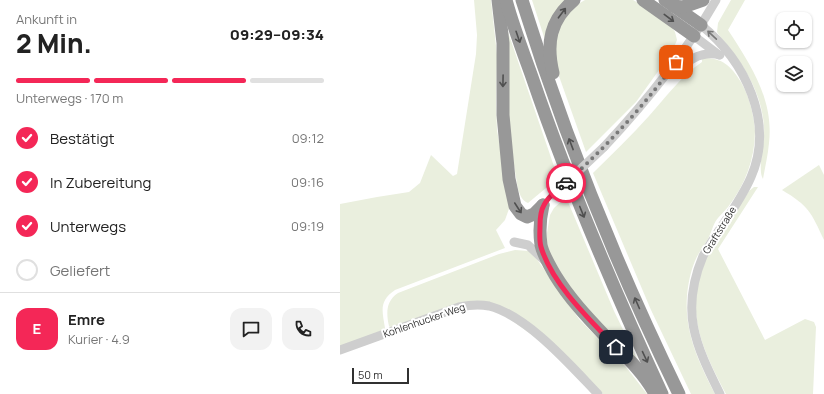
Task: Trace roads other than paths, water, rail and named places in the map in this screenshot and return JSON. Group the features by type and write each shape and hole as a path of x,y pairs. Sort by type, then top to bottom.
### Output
{"highway":[{"path":"498,0 503,43 503,115 512,196 518,211 527,216 534,214 543,205"},
{"path":"506,0 578,203 610,280 662,394"},
{"path":"522,0 561,118 624,274 679,394"},
{"path":"561,118 549,57 550,37 555,23 561,13 574,0"},
{"path":"643,0 697,31"},
{"path":"669,3 683,7 703,0"},
{"path":"669,3 697,31"},
{"path":"543,205 540,221 541,247 562,286 580,310 643,375 655,394"}],"street":[{"path":"543,205 604,147 634,114 660,83 697,31 716,0"},
{"name":"Graftstraße","path":"697,31 720,55 738,69"},
{"name":"Graftstraße","path":"697,31 721,44 749,87 758,113 760,136 757,158 745,188 703,256 698,268 692,296 691,314 696,341 704,362 720,394"},
{"path":"660,83 696,56 708,53 720,55"},
{"path":"514,242 528,245 534,249 552,268"},
{"name":"Kohlenhucker Weg","path":"340,350 459,307 468,305 484,305 496,308 510,315 536,333 598,394"}]}
